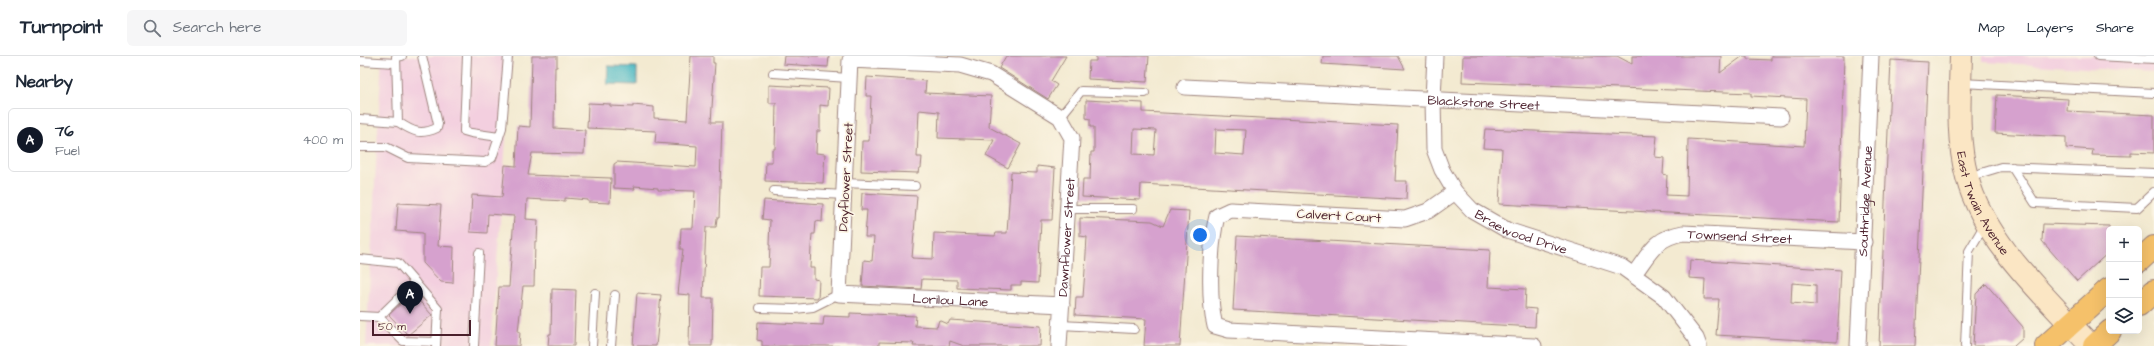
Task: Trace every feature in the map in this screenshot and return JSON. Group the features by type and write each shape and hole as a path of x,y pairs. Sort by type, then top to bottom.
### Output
{"main road":[{"path":"2142,258 2154,248"},
{"path":"2142,301 2154,291"},
{"path":"2046,346 2106,292"},
{"path":"2092,346 2106,334"}],"street":[{"name":"Braewood Drive","path":"1436,56 1433,100 1434,149 1442,170 1455,192 1472,210 1507,230 1622,267 1634,274 1664,297 1696,338 1699,346"},
{"name":"Southridge Avenue","path":"1858,346 1864,242 1871,56"},
{"name":"East Twain Avenue","path":"1962,56 1960,83 1960,134 1967,178 1986,224 2006,253 2092,346"},
{"name":"Dayflower Street","path":"839,294 849,78 855,59"},
{"path":"855,59 960,65 991,74 1063,123"},
{"name":"Blackstone Street","path":"1185,87 1781,117"},
{"name":"Dawnflower Street","path":"1060,346 1072,138 1063,123"},
{"name":"Calvert Court","path":"1455,192 1428,211 1405,219 1230,210 1217,216 1214,230 1211,310 1215,326 1229,330 1534,346"},
{"name":"Townsend Street","path":"1634,274 1657,243 1672,235 1683,233 1864,242"},
{"name":"Lorilou Lane","path":"839,294 1062,305"}],"lane":[{"path":"398,122 396,57 402,56"},
{"path":"360,119 398,122 414,132 430,131 437,128 438,124 422,56"},
{"path":"467,56 464,130 471,133 499,137"},
{"path":"360,147 386,147 408,158 485,162 492,158 502,128 508,56"},
{"path":"2098,56 2154,59"},
{"path":"360,61 396,63"},
{"path":"773,73 849,78"},
{"path":"1960,83 2154,93"},
{"path":"1063,123 1081,91 1145,93"},
{"path":"1967,178 2001,167 2154,172"},
{"path":"2012,167 2035,203 2137,208 2154,192"},
{"path":"774,191 915,186"},
{"path":"1068,208 1133,208"},
{"path":"1965,346 1969,251 1986,224"},
{"path":"474,346 479,253"},
{"path":"360,259 398,263 415,282 438,309 436,344 403,342 379,317 360,316"},
{"path":"379,317 415,282"},
{"path":"592,346 595,293"},
{"path":"760,308 795,309 813,307 839,294"},
{"path":"611,346 615,295"},
{"path":"1061,325 1134,329"}],"shaded area":[{"path":"382,56 512,56 491,346 366,346"},
{"path":"1984,56 2154,56 2154,72 1984,62"}],"water":[{"path":"608,66 637,67 637,85 607,84"}],"building":[{"path":"532,56 557,56 557,67 555,67 554,128 585,130 584,154 532,153 528,175 611,178 610,203 588,202 588,200 565,198 565,201 527,199 526,219 538,220 537,241 535,241 534,286 523,286 518,332 520,332 519,346 495,346 499,287 509,287 514,216 488,214 487,233 470,232 472,195 502,197 505,165 516,166 518,126 530,127"},
{"path":"691,56 713,56 713,63 715,63 711,122 722,122 719,218 717,218 716,227 706,227 703,298 713,298 712,346 689,346 690,295 678,294 683,249 680,249 681,228 693,228 695,191 658,190 658,188 634,186 635,189 614,188 614,164 617,162 696,167 697,146 655,143 656,131 587,128 588,103 610,104 610,106 633,107 633,105 654,107 654,118 687,120"},
{"path":"784,56 829,56 828,67 783,64"},
{"path":"1006,56 1066,56 1051,81 1057,85 1048,99 999,68"},
{"path":"1096,56 1149,56 1147,82 1088,79 1089,61 1096,61"},
{"path":"1323,56 1398,56 1405,69 1322,64"},
{"path":"1463,56 1617,56 1632,64 1632,56 1721,56 1720,73 1743,56 1747,56 1747,59 1771,60 1771,56 1844,56 1839,222 1499,204 1502,149 1483,148 1485,129 1657,136 1655,157 1664,158 1663,174 1667,175 1666,195 1687,196 1688,139 1804,146 1806,99 1751,96 1751,93 1462,82"},
{"path":"1891,60 1928,62 1915,346 1879,346"},
{"path":"867,77 926,81 925,93 991,96 989,127 1021,144 1008,168 986,156 994,140 938,138 939,112 919,110 917,157 922,157 921,168 919,168 918,173 861,171 862,141 869,141 871,96 866,96"},
{"path":"769,85 829,88 828,106 820,105 820,131 817,131 816,153 825,154 823,183 765,181 766,162 772,162 772,149 775,149 776,103 769,103"},
{"path":"1997,95 2068,99 2067,111 2154,115 2154,153 2131,152 2131,156 2092,155 2093,150 2066,148 2066,137 1995,133"},
{"path":"1086,100 1143,103 1143,112 1398,125 1395,181 1407,181 1406,199 1141,184 1140,200 1082,197 1083,179 1090,179 1091,152 1094,152 1094,127 1090,127 1090,119 1086,118","holes":["1134,129 1156,130 1154,155 1133,154","1216,129 1246,130 1244,155 1215,153"]},
{"path":"1037,166 1055,168 1052,220 1041,220 1038,283 1021,282 1021,285 1011,285 1011,290 957,288 957,280 922,279 921,289 862,286 864,260 872,261 874,237 865,237 867,210 861,210 862,193 917,196 912,258 933,259 934,233 995,236 996,233 1007,233 1011,172 1037,173"},
{"path":"764,200 823,204 822,222 816,221 815,234 812,234 811,247 810,268 814,268 814,279 819,280 818,298 759,296 760,267 769,267 770,220 762,219"},
{"path":"398,203 441,205 438,246 454,247 453,283 441,282 423,263 423,233 396,231"},
{"path":"1170,210 1189,211 1180,346 1144,346 1146,319 1075,315 1076,297 1083,297 1087,237 1080,236 1080,218 1152,221 1163,226"},
{"path":"2043,224 2109,226 2106,226 2106,255 2077,281 2042,241"},
{"path":"1237,236 1490,250 1488,287 1526,289 1525,308 1536,309 1535,327 1233,310"},
{"path":"1690,260 1841,270 1837,342 1716,335 1719,299 1704,299 1705,279 1689,278","holes":["1792,283 1816,285 1816,305 1791,303"]},
{"path":"1986,284 2023,327 2023,338 2014,346 1973,346 1976,294"},
{"path":"552,289 576,290 574,346 548,346 549,334 551,334"},
{"path":"412,293 432,315 408,335 389,315"},
{"path":"637,293 661,295 656,346 633,346"},
{"path":"850,313 916,316 915,326 937,327 939,320 948,324 950,320 1041,326 1040,346 964,346 950,341 949,346 913,346 914,343 879,342 879,346 762,346 762,341 757,340 758,322 823,325 824,316 850,317"}],"place":[{"name":"76","path":"410,314"}]}
